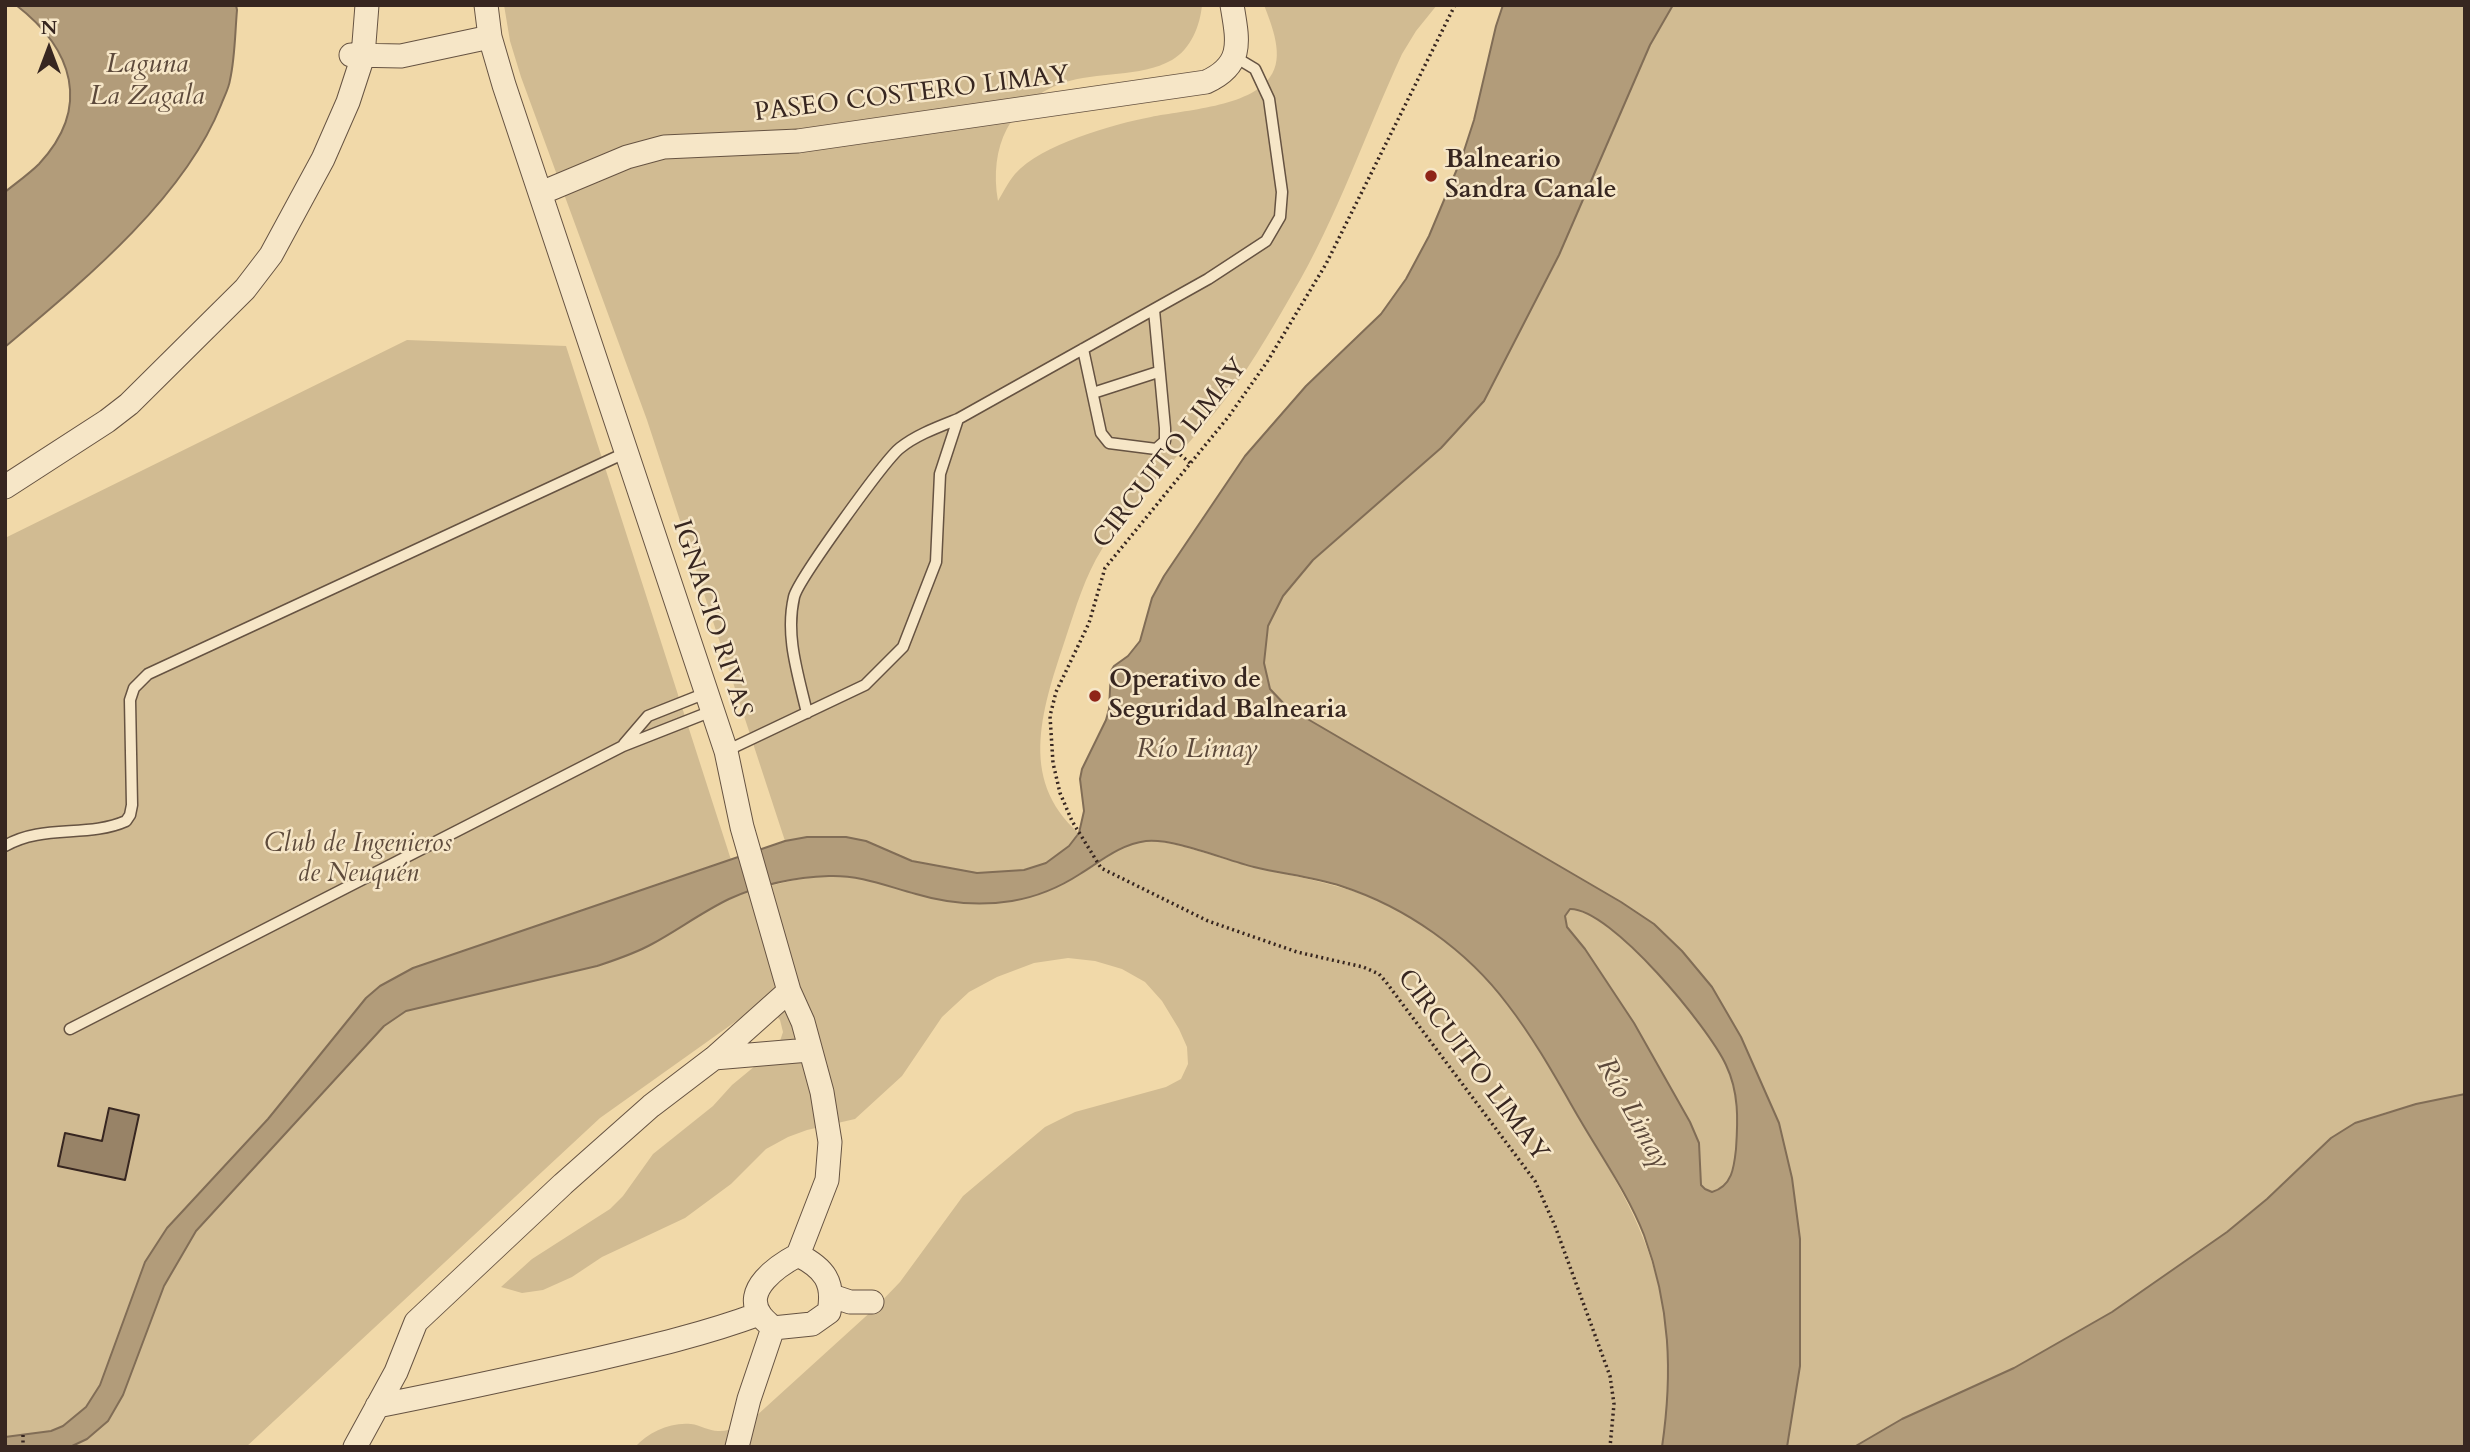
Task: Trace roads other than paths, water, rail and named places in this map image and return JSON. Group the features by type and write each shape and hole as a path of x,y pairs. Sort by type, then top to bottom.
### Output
{"street":[{"path":"5,472 85,422 126,391 248,266 303,175 357,55 355,5"},
{"path":"5,487 129,404 258,273 284,232 323,159 348,102 367,5"},
{"name":"IGNACIO RIVAS","path":"486,5 490,37 726,751 742,827 789,991 803,1022 822,1092 830,1142 827,1180 798,1255"},
{"path":"1232,5 1237,33 1235,57"},
{"path":"357,55 401,56 490,37"},
{"name":"PASEO COSTERO LIMAY","path":"541,193 627,156 664,147 798,141 1186,86 1220,76 1235,57"},
{"path":"355,1447 396,1372 416,1322 563,1184 651,1106 714,1058 789,991"},
{"path":"714,1058 809,1050"},
{"path":"377,1406 472,1388 718,1329 766,1321 812,1324 829,1312 832,1296 828,1279 811,1261 798,1255 771,1271 755,1302 766,1321 737,1447"},
{"path":"832,1296 850,1302 872,1302"}],"lane":[{"path":"807,713 790,640 794,594 843,520 899,449 1154,310 1266,241 1280,217 1282,192 1269,99 1255,69 1235,57"},
{"path":"1083,349 1101,433 1109,443 1156,449 1165,441 1154,310"},
{"path":"1093,393 1158,372"},
{"path":"726,751 865,685 903,647 936,562 940,474 958,419"},
{"path":"5,846 29,836 102,828 126,821 132,805 130,700 134,688 148,674 626,452"},
{"path":"622,746 648,716 709,702"},
{"path":"70,1029 709,702"}],"water":[{"name":"Laguna La Zagala","path":"16,5 236,5 237,10 229,86 204,140 182,173 128,237 5,347 5,192 39,164 56,143 66,121 70,100 69,80 51,40 36,22"},
{"name":"Río Limay","path":"1503,5 1673,5 1650,45 1559,255 1484,401 1441,448 1313,560 1283,596 1268,626 1264,663 1270,689 1287,707 1621,902 1654,924 1682,951 1712,987 1741,1037 1779,1123 1792,1178 1800,1239 1800,1366 1787,1447 1662,1447 1667,1392 1667,1340 1659,1288 1644,1235 1622,1190 1537,1046 1508,1005 1474,966 1412,918 1365,895 1330,883 1254,867 1185,846 1146,841 1120,849 1048,891 1000,903 939,900 841,876 803,878 778,883 729,899 652,944 597,966 406,1011 384,1026 196,1231 164,1286 123,1395 108,1421 87,1439 70,1447 5,1447 5,1437 51,1431 63,1426 86,1407 100,1385 145,1262 167,1228 268,1119 366,998 380,986 413,968 785,841 807,837 846,837 866,841 912,861 977,873 1024,870 1046,863 1069,846 1079,833 1084,811 1080,779 1082,769 1109,709 1111,671 1140,641 1152,598 1164,576 1245,456 1306,386 1381,314 1406,279 1429,236 1462,157 1474,120","holes":["1570,909 1588,914 1633,948 1657,973 1700,1025 1726,1065 1735,1096 1737,1138 1731,1175 1719,1189 1712,1192 1701,1185 1699,1143 1690,1122 1634,1023 1585,949 1567,927 1565,916"]},
{"path":"2465,1094 2465,1447 1854,1447 1902,1419 2014,1368 2112,1312 2227,1232 2267,1199 2331,1138 2355,1123 2416,1104"}],"place":[{"name":"Balneario Sandra Canale","path":"1431,176"},
{"name":"Operativo de Seguridad Balnearia","path":"1095,696"}],"park label":[{"name":"Club de Ingenieros de Neuquén","path":"358,860"}]}
